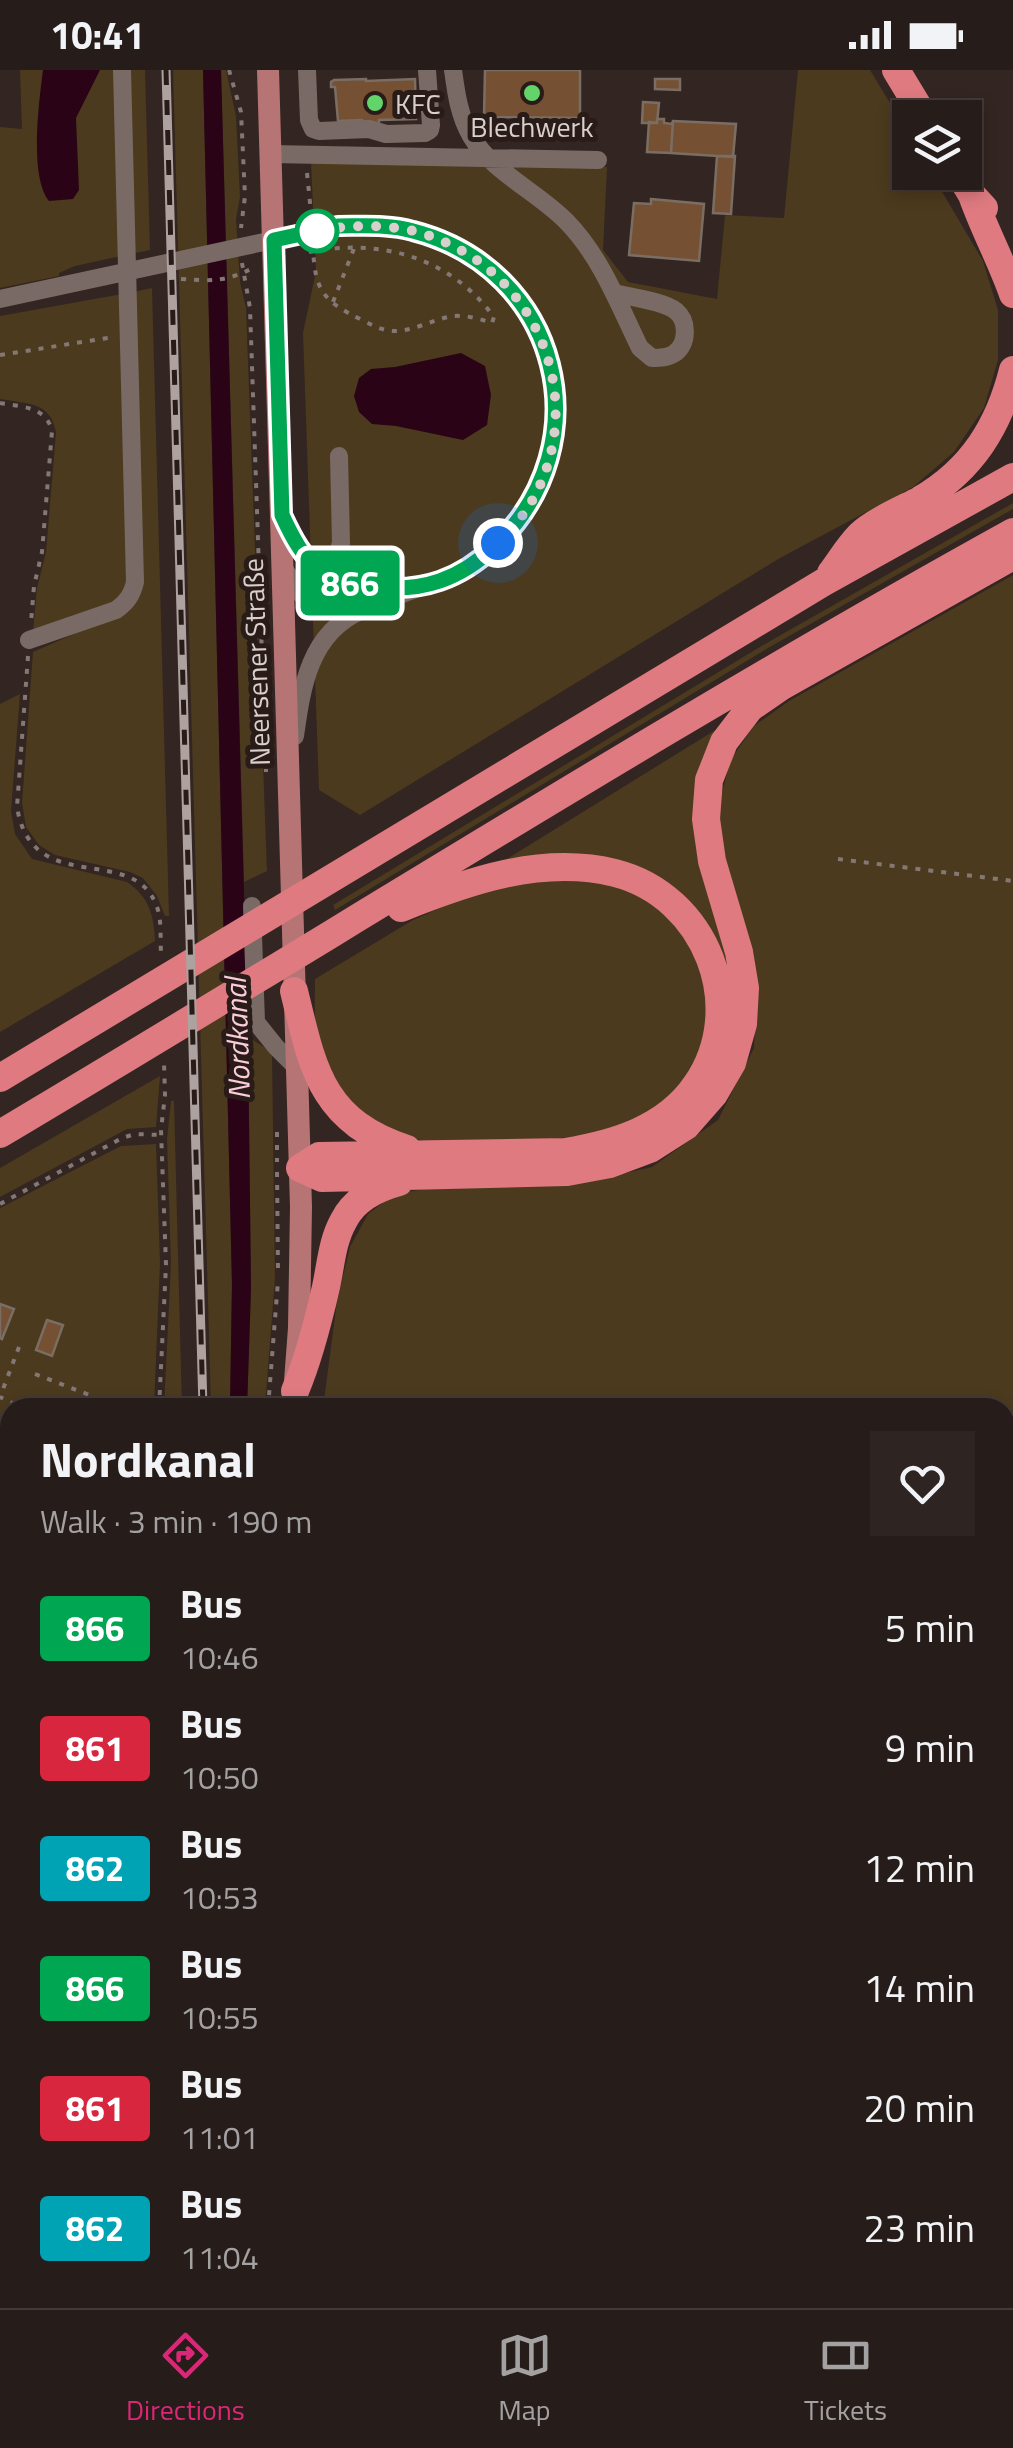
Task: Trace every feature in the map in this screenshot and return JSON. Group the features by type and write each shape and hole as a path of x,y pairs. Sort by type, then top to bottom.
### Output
{"highway":[{"path":"896,70 914,100"},
{"path":"968,190 1013,294"},
{"path":"970,190 1013,244"},
{"path":"824,582 862,533 927,496 962,469 988,436 1005,401 1013,370"},
{"path":"0,1078 824,582 1013,477"},
{"path":"0,1134 627,754 845,625 1013,532"},
{"path":"300,1168 319,1156 567,1172 610,1164 650,1149 686,1126 714,1094 732,1062 743,1024 745,988 739,952 712,860 706,819 709,780 724,742 750,708 782,686 1013,556"},
{"path":"294,1398 333,1246 344,1218 362,1198 422,1165 565,1152 602,1146 639,1133 672,1111 696,1085 712,1053 720,1022 712,958 696,929 674,903 646,884 616,874 581,868 540,868 489,876 326,939"},
{"path":"294,991 312,1062 326,1092 342,1113 363,1130 422,1165"}],"main road":[{"name":"Neersener Straße","path":"268,70 284,567 278,774 294,991 302,1255 294,1398"}],"street":[{"path":"29,640 116,610 126,603 136,582 122,70"},
{"path":"308,70 309,120 313,129 369,129 386,134 430,130 427,70"},
{"path":"453,70 458,107 470,136 508,176 570,224 614,293"},
{"path":"271,154 598,160"},
{"path":"0,298 338,226 374,226 411,230 448,243 483,264 510,289 532,319 547,353 556,390 550,459 537,492 514,529 484,557 449,578 344,618 324,637 312,661 278,774"},
{"path":"330,577 341,542 339,456"},
{"path":"282,515 310,563 330,577 353,584 417,588"},
{"path":"284,567 302,596 317,606 370,607"},
{"path":"252,906 256,1022 296,1067"}],"path":[{"path":"229,70 241,112 245,196 240,230"},
{"path":"314,275 332,303 390,331 453,316 492,323 494,317 472,290 440,268 386,250 355,246 332,303"},
{"path":"181,279 216,282 234,278 267,261"},
{"path":"242,264 250,308 278,774"},
{"path":"0,355 129,335"},
{"path":"0,403 36,410 50,422 52,431 42,552 29,640"},
{"path":"838,859 1013,881"},
{"path":"269,1398 278,1278 276,1124"},
{"path":"0,1204 122,1138 135,1134 162,1135"},
{"path":"2,1398 19,1347"},
{"path":"35,1374 92,1398"}],"shaded area":[{"path":"20,70 116,70 121,256 75,266 59,276 0,288 0,127 22,129"},
{"path":"127,70 145,70 150,250 131,254"},
{"path":"173,70 203,70 232,1284 230,1398 211,1398"},
{"path":"221,70 226,70 236,116 240,197 236,219 240,282 246,308 267,871 244,882"},
{"path":"798,70 870,70 892,106 892,190 941,190 983,261 998,310 998,360 984,408 954,452 913,487 780,558 360,815 319,790 303,333 316,271 311,162 607,167 603,250 628,282 717,299 725,215 784,218"},
{"path":"152,288 169,916 165,916 157,896 143,878 55,855 39,845 26,827 22,803 33,652 117,615 132,603 133,292"},
{"path":"122,294 130,574 119,601 33,632 37,588 46,552 56,432 43,409 0,399 0,316"},
{"path":"1013,503 1013,509 768,648 335,910 333,905 765,644"},
{"path":"1013,575 1013,1398 324,1398 337,1301 350,1247 368,1214 394,1194 590,1181 652,1167 718,1120 754,1048 757,976 720,847 719,803 731,759 754,726 789,701"},
{"path":"20,694 11,811 15,834 32,859 127,882 149,907 155,941 0,1032 0,704"},
{"path":"717,729 701,764 693,811 696,848 736,991 654,876 502,862"},
{"path":"588,879 631,891 660,907 686,937 698,962 705,988 701,1042 676,1090 655,1109 623,1126 589,1135 433,1142 410,1138 371,1121 341,1093 322,1055 315,1026 315,979 413,920 476,892 535,880"},
{"path":"248,1037 272,1052 275,1278 266,1398 247,1398 251,1288"},
{"path":"160,1076 156,1127 127,1129 0,1197 0,1168"},
{"path":"174,1101 182,1398 164,1398 171,1264 167,1139"},
{"path":"156,1144 160,1263 154,1398 0,1398 0,1208 121,1146"}],"water":[{"path":"43,70 100,70 76,118 79,190 73,199 49,201 39,174 37,138"},
{"name":"Nordkanal","path":"203,70 221,70 248,1037 251,1288 247,1398 230,1398 232,1284"},
{"path":"461,353 485,366 491,395 487,425 463,440 372,424 359,412 354,396 359,378 371,369"}],"building":[{"name":"Blechwerk","path":"485,70 580,70 580,118 484,117"},
{"name":"KFC","path":"415,79 416,119 379,120 379,127 362,124 362,120 338,121 335,87 331,87 331,82"},
{"path":"655,79 680,79 680,90 655,89"},
{"path":"643,102 659,103 657,123 642,123"},
{"path":"657,119 672,124 673,121 671,153 647,152 649,122 657,123"},
{"path":"673,121 736,124 733,157 671,153"},
{"path":"717,156 735,156 731,214 713,213"},
{"path":"651,199 704,204 699,261 629,255 634,203 651,204"},
{"path":"0,1304 14,1309 2,1339 0,1338"},
{"path":"47,1320 63,1325 52,1356 36,1350"}],"railway":[{"path":"166,70 203,1398"}],"bus line":[{"name":"866","path":"338,226 411,230 448,243 483,264 510,289 532,319 547,353 556,390 550,459 537,492 514,529 484,557 449,578 417,588 353,584 330,577 310,563 295,543 282,515 274,240 338,226"}],"place":[{"name":"Blechwerk","path":"532,93"},
{"name":"KFC","path":"375,103"}],"route":[{"path":"317,231 302,234 338,226 374,226 411,230 448,243 483,264 510,289 532,319 547,353 556,390 556,423 550,459 537,492 514,529 498,543"}]}
